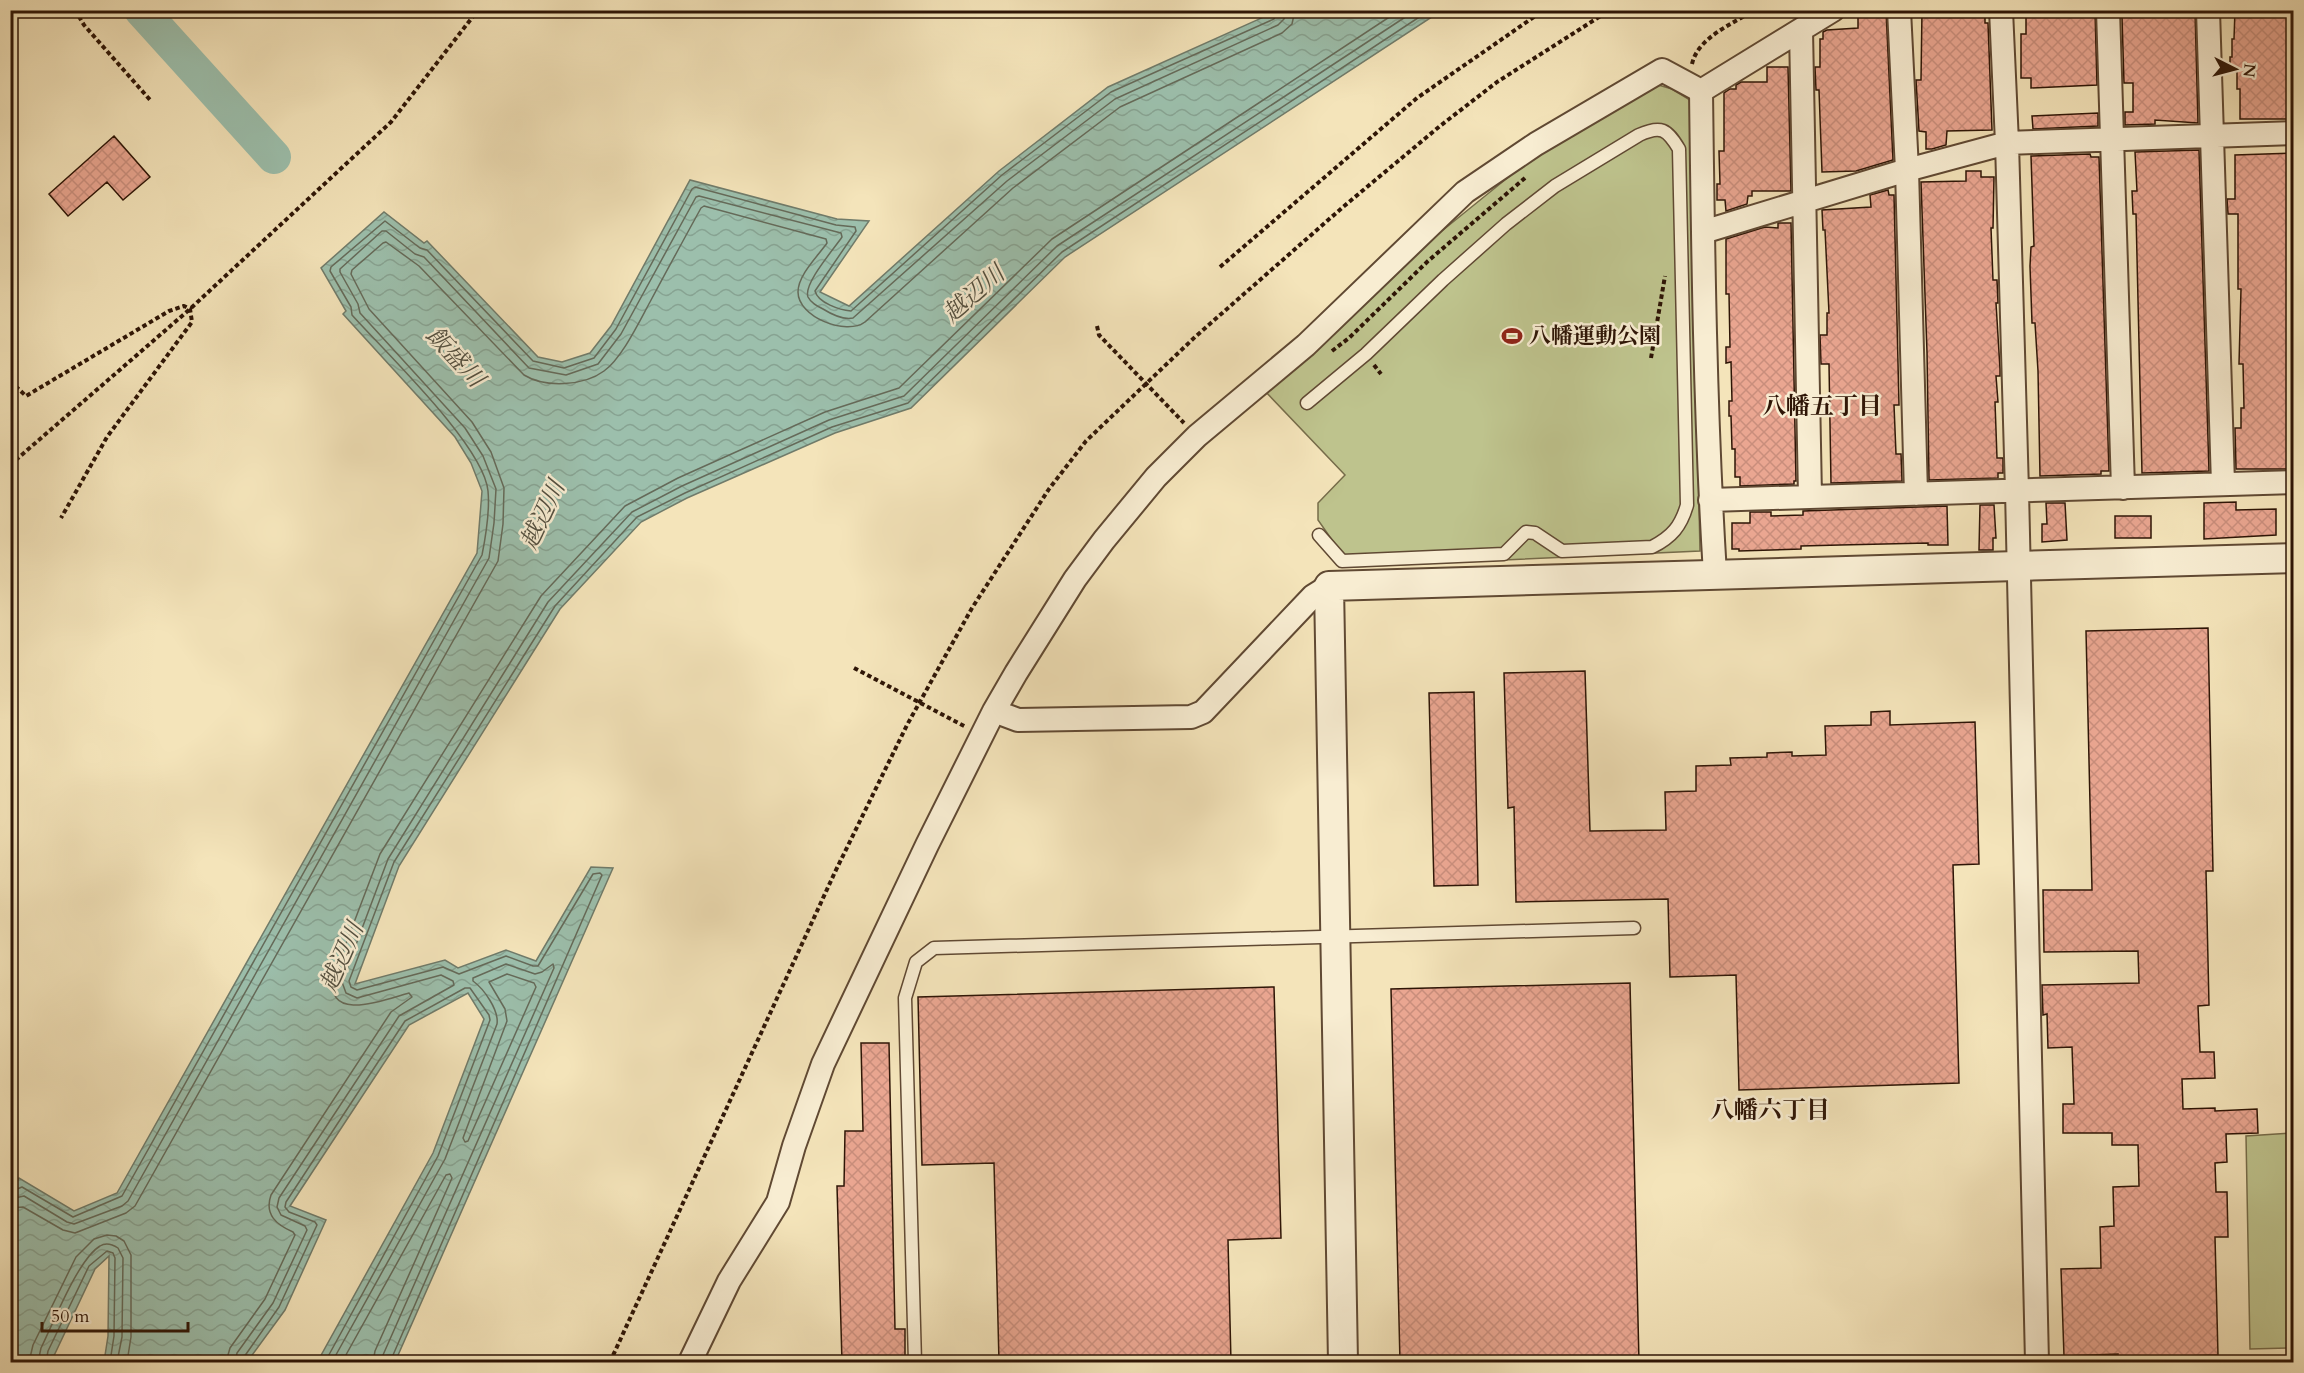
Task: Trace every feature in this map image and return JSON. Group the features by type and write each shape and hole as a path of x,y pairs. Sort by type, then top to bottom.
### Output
{"street":[{"path":"1697,88 1833,10"},
{"path":"1899,10 1907,170 1916,494"},
{"path":"2001,10 2018,491 2037,1362"},
{"path":"2108,10 2123,488"},
{"path":"2208,10 2223,484"},
{"path":"1801,30 1810,496"},
{"path":"690,1362 729,1281 778,1202 794,1146 823,1064 927,844 994,711 1038,635 1104,540 1156,477 1197,436 1306,345 1465,192 1536,144 1662,70 1697,88"},
{"path":"1697,88 1702,181 1710,500 1715,574"},
{"path":"1703,232 2007,142 2294,133"},
{"path":"1710,500 2294,482"},
{"path":"994,711 1018,720 1191,717 1203,712 1313,596 1338,577 1715,574 2294,558"},
{"path":"1338,577 1334,937 1343,1362"}],"lane":[{"path":"1307,403 1366,354 1443,280 1506,224 1555,186 1652,129 1663,130 1671,136 1679,149 1687,505 1683,520 1674,531 1662,542 1652,547 1562,551 1535,533 1526,532 1504,554 1338,577 1319,535"},
{"path":"1679,182 1702,181"},
{"path":"915,1362 905,998 916,962 934,948 1634,928"}],"path":[{"path":"75,10 84,25 151,101"},
{"path":"10,465 190,309 391,122 478,10"},
{"path":"1220,267 1418,98 1544,10"},
{"path":"1697,88 1692,64 1695,53 1702,44 1754,10"},
{"path":"1326,356 1349,338 1428,261 1540,166 1555,186"},
{"path":"10,381 26,396 169,311 184,306 190,309"},
{"path":"61,518 107,437 192,322 190,309"},
{"path":"1097,326 1099,335 1185,423"},
{"path":"854,668 967,727"}],"green space":[{"name":"八幡運動公園","path":"1655,84 1672,89 1690,100 1700,551 1351,567 1318,520 1318,503 1345,475 1264,390 1351,318 1432,239 1537,154"},
{"path":"2293,1133 2293,1348 2250,1349 2246,1136"}],"water":[{"name":"越辺川","path":"1277,11 1441,11 1065,257 911,408 835,433 687,498 641,522 560,609 399,866 355,984 445,960 458,968 506,950 536,961 591,867 613,868 395,1362 319,1362 319,1359 433,1153 484,1019 468,993 409,1025 290,1206 326,1220 285,1310 247,1362 104,1362 108,1336 109,1256 95,1269 51,1362 11,1362 11,1189 19,1178 74,1211 117,1193 477,553 482,491 471,463 455,437 343,314 346,311 321,268 384,212 424,243 427,241 538,357 562,362 590,353 611,326 690,180 837,219 869,221 820,292 849,306 999,171 1108,87"}],"building":[{"path":"1865,10 1886,10 1893,160 1856,171 1822,172 1819,90 1816,90 1815,67 1820,67 1820,39 1823,39 1823,32 1827,30 1858,28 1858,13 1865,13"},
{"path":"1922,10 1985,10 1985,23 1988,23 1992,130 1947,131 1946,145 1932,149 1926,149 1926,132 1919,131 1916,80 1921,80"},
{"path":"2026,10 2095,10 2097,85 2031,88 2031,78 2021,78 2021,34 2026,34"},
{"path":"2173,10 2195,10 2198,123 2155,120 2155,124 2125,125 2125,112 2133,112 2133,83 2124,83 2122,17 2174,15"},
{"path":"2235,10 2294,10 2294,119 2240,119 2240,89 2237,89 2237,72 2230,72"},
{"path":"1767,67 1788,67 1791,191 1752,191 1752,196 1748,196 1747,204 1726,211 1725,200 1717,200 1717,184 1720,184 1719,151 1724,151 1724,93 1730,89 1736,89 1736,85 1741,82 1767,82"},
{"path":"2098,113 2098,126 2033,129 2032,116"},
{"path":"114,136 150,177 123,200 107,182 68,216 49,194"},
{"path":"2199,150 2209,471 2142,473 2136,214 2133,214 2132,191 2137,191 2135,152"},
{"path":"2294,153 2294,469 2236,469 2235,428 2241,428 2241,408 2244,408 2243,364 2239,364 2241,289 2238,289 2238,214 2228,214 2227,199 2235,199 2235,155"},
{"path":"2090,154 2091,157 2099,157 2109,471 2101,471 2101,474 2040,476 2038,371 2035,323 2032,323 2030,266 2031,247 2034,246 2031,156"},
{"path":"1966,171 1981,171 1981,177 1994,177 1993,228 1991,228 1993,280 1997,280 2000,369 2000,376 1996,376 1998,402 1995,402 1997,458 2003,458 2003,473 1998,473 1998,478 1929,480 1921,182 1966,181"},
{"path":"1888,190 1889,195 1894,195 1899,405 1894,405 1896,454 1901,454 1902,481 1831,483 1829,364 1821,364 1820,335 1827,335 1827,313 1829,313 1822,210 1871,207 1870,195"},
{"path":"1778,223 1791,223 1796,481 1794,484 1740,486 1740,477 1735,477 1735,449 1732,449 1731,416 1729,416 1729,401 1732,401 1731,362 1726,363 1726,347 1730,347 1729,294 1726,294 1726,239 1765,227 1778,228"},
{"path":"2236,502 2236,510 2276,509 2276,535 2204,539 2204,503"},
{"path":"2046,503 2065,503 2067,540 2042,542 2042,524 2047,524"},
{"path":"1980,505 1994,505 1996,538 1993,538 1993,550 1979,550"},
{"path":"1947,506 1948,545 1928,545 1928,543 1801,546 1801,549 1739,551 1739,549 1732,549 1732,523 1750,523 1750,512 1771,512 1771,516 1803,515 1803,511"},
{"path":"2115,516 2151,516 2151,538 2115,538"},
{"path":"2208,628 2213,871 2206,871 2209,1005 2198,1006 2200,1052 2214,1052 2215,1078 2182,1079 2183,1109 2215,1108 2215,1111 2257,1109 2258,1133 2226,1134 2227,1162 2215,1163 2216,1192 2227,1192 2228,1237 2215,1237 2218,1355 2118,1358 2118,1354 2064,1356 2061,1269 2101,1268 2100,1227 2114,1226 2113,1187 2139,1186 2138,1145 2112,1145 2112,1133 2063,1133 2063,1104 2074,1104 2072,1047 2048,1048 2047,1014 2043,1015 2042,985 2139,983 2138,951 2044,952 2043,890 2092,890 2086,631"},
{"path":"1585,671 1590,831 1666,830 1665,792 1696,791 1696,766 1731,765 1730,758 1767,757 1767,753 1792,752 1792,756 1826,755 1825,726 1871,725 1871,712 1890,711 1890,725 1975,722 1979,864 1953,865 1959,1083 1739,1090 1736,975 1670,977 1668,899 1516,902 1514,807 1508,808 1504,673"},
{"path":"1474,692 1478,885 1434,886 1429,693"},
{"path":"1630,983 1639,1362 1400,1362 1391,989"},
{"path":"1274,987 1281,1238 1228,1240 1231,1362 999,1362 994,1163 922,1165 918,997"},
{"path":"861,1043 889,1043 895,1329 905,1329 905,1357 896,1358 896,1362 842,1362 837,1186 844,1186 845,1131 863,1131"}],"waterway":[{"name":"飯盛川","path":"141,10 274,157"}],"place":[{"name":"八幡運動公園","path":"1512,336"}],"district":[{"name":"八幡五丁目","path":"1822,406"},
{"name":"八幡六丁目","path":"1770,1110"}]}
